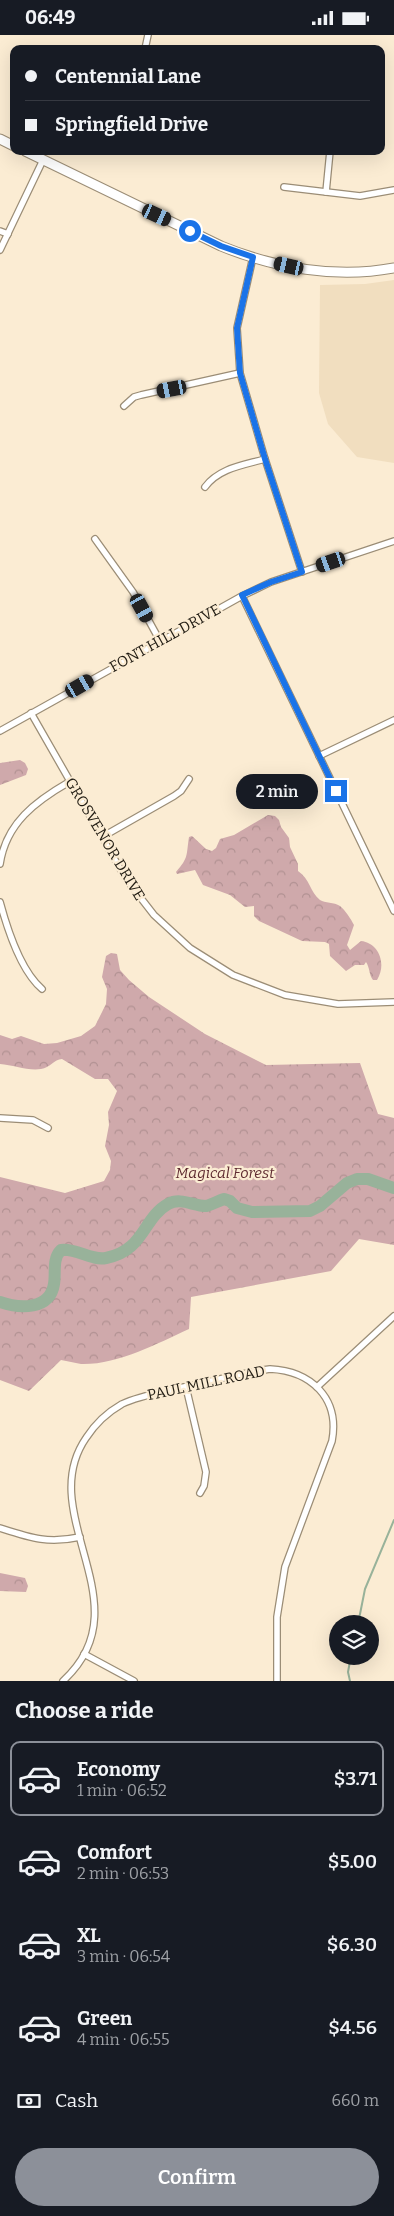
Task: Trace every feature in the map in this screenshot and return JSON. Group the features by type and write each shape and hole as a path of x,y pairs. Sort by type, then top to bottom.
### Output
{"street":[{"path":"33,155 221,246 253,257 289,266 326,271 366,272 394,268"},
{"path":"326,192 330,155"},
{"path":"0,250 43,160"},
{"path":"284,187 360,196 394,191"},
{"path":"0,231 8,234"},
{"path":"253,257 237,328 240,373 265,459 302,572"},
{"path":"124,406 130,400 141,395 240,373"},
{"path":"205,487 215,476 223,472 265,459"},
{"path":"95,539 133,592 160,641"},
{"name":"FONT HILL DRIVE","path":"0,731 242,595 271,582 394,541"},
{"path":"242,595 394,911"},
{"name":"GROSVENOR DRIVE","path":"31,713 126,879 154,915 190,948 219,967 260,987 310,1001 338,1004 394,1003"},
{"path":"319,756 394,720"},
{"path":"102,837 174,796 189,779"},
{"path":"0,864 7,839 20,819 42,797 69,782"},
{"path":"0,902 25,968 42,989"},
{"path":"0,1118 33,1120 48,1128"},
{"path":"317,1387 394,1316"},
{"name":"PAUL MILL ROAD","path":"62,1681 84,1654 94,1627 95,1600 72,1499 73,1472 83,1443 91,1431 111,1412 135,1399 270,1369 296,1373 317,1387 329,1403 334,1421 334,1431 329,1450 284,1567 277,1617 276,1681"},
{"path":"186,1387 206,1472 204,1486 200,1493"},
{"path":"0,1528 42,1541 61,1541 80,1537"},
{"path":"84,1654 134,1681"}],"shaded area":[{"path":"394,280 394,463 357,457 328,424 319,393 320,285 365,284"}],"green space":[{"path":"20,760 25,763 28,769 26,775 0,785 0,763"},
{"path":"268,815 275,816 279,820 281,827 289,838 290,847 298,864 298,871 305,878 317,897 322,901 340,906 351,920 354,925 347,945 350,950 361,941 377,950 381,967 377,980 373,980 366,962 364,965 355,965 346,971 330,956 329,944 325,942 302,941 259,921 254,916 254,906 245,907 230,895 203,885 195,870 177,874 176,872 186,856 189,837 192,836 206,849 212,851 216,848 220,839 234,835"},
{"name":"Magical Forest","path":"111,953 117,954 120,970 149,997 205,1034 266,1065 360,1063 378,1114 394,1118 394,1245 359,1239 331,1271 191,1297 189,1329 136,1353 109,1361 81,1364 61,1360 29,1391 0,1380 0,1177 65,1193 104,1181 110,1170 111,1161 105,1146 109,1125 108,1112 117,1091 108,1079 95,1079 62,1059 47,1067 36,1069 0,1064 0,1035 12,1039 21,1036 44,1044 57,1043 81,1036 95,1026 106,1004 107,989 102,977 106,956"},
{"path":"0,1573 25,1578 28,1586 26,1592 0,1591"}],"waterway":[{"path":"0,1302 25,1306 40,1303 47,1299 54,1284 56,1257 61,1250 73,1251 95,1258 106,1258 119,1254 136,1242 160,1210 173,1202 178,1201 206,1206 224,1199 230,1201 237,1208 252,1212 310,1211 320,1206 347,1183 357,1179 368,1179 394,1188"},
{"path":"360,1615 365,1589 394,1520"},
{"path":"349,1665 348,1672 350,1681"}],"route":[{"path":"190,231 221,246 253,257 237,328 237,352 240,373 265,459 302,572 271,582 242,595 336,791"}]}
